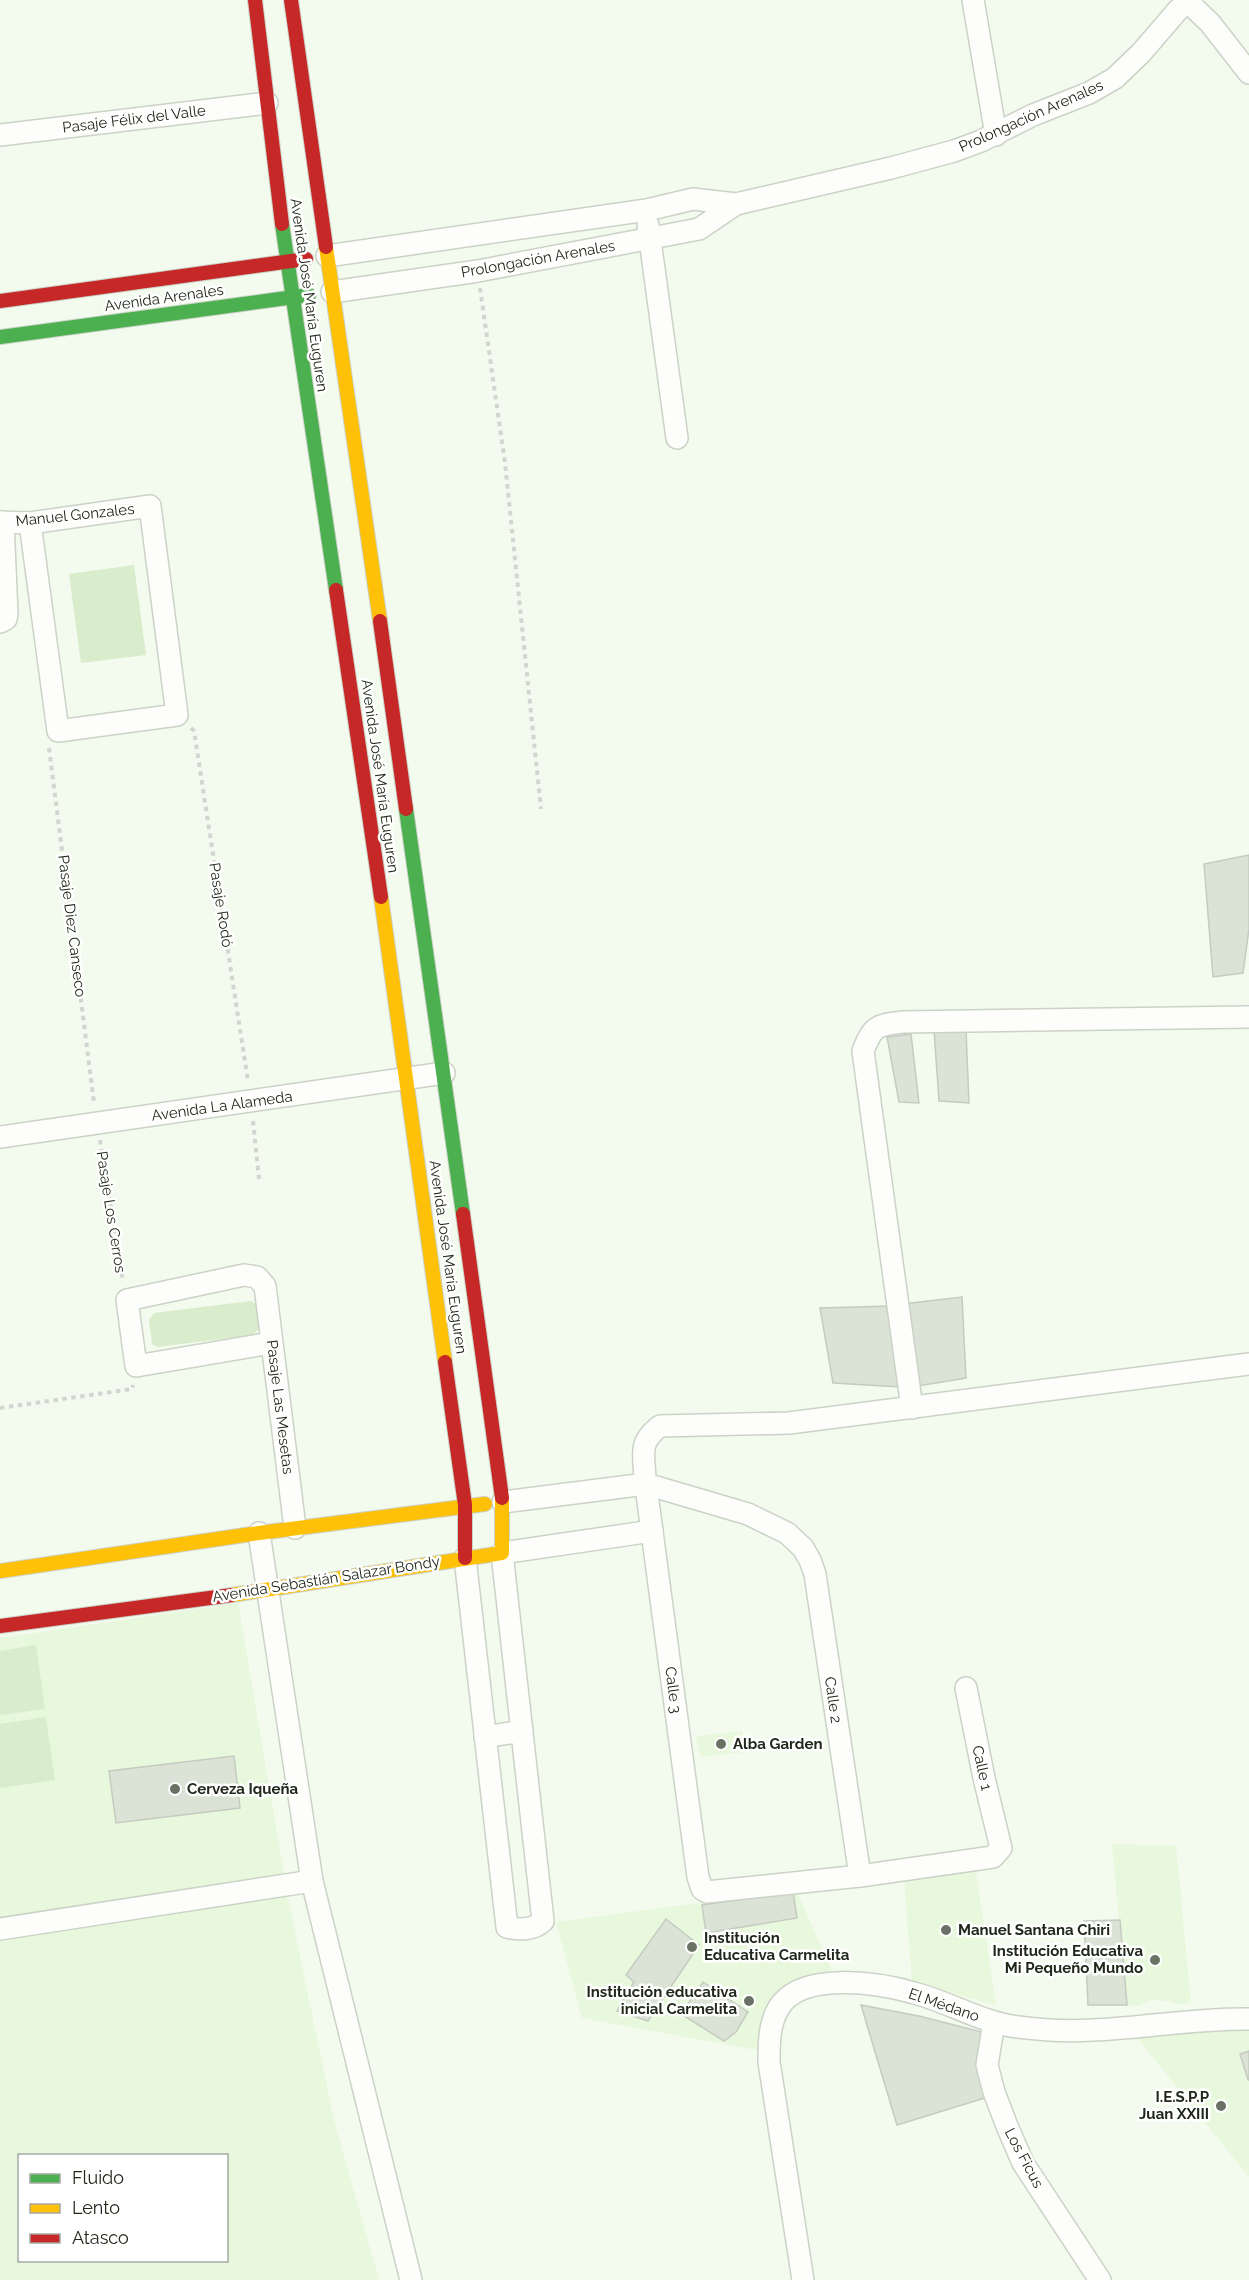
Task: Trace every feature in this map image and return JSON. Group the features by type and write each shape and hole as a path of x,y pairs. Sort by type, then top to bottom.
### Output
{"street":[{"name":"Avenida José María Euguren","path":"255,0 291,297 318,465 407,1079 465,1505 465,1558"},
{"name":"Avenida José María Euguren","path":"291,0 503,1502 502,1553"},
{"path":"973,0 996,135"},
{"name":"Prolongación Arenales","path":"327,256 647,210 693,199 736,204 954,151 996,135 1033,115 1089,93 1116,78 1189,1"},
{"path":"1189,1 1210,23 1249,73"},
{"name":"Pasaje Félix del Valle","path":"0,135 267,103"},
{"name":"Prolongación Arenales","path":"332,292 478,271 699,229 736,204"},
{"path":"647,210 677,438"},
{"name":"Avenida Arenales","path":"0,301 327,256"},
{"name":"Avenida Arenales","path":"0,337 332,292"},
{"name":"Manuel Gonzales","path":"1,522 30,523 150,506 177,715"},
{"path":"0,622 6,619 7,614 1,522"},
{"path":"30,523 58,731 177,715"},
{"path":"912,1408 863,1051 871,1031 885,1024 903,1022 1249,1017"},
{"name":"Avenida La Alameda","path":"0,1137 444,1073"},
{"name":"Pasaje Las Mesetas","path":"127,1300 244,1275 257,1277 265,1286 295,1528"},
{"path":"127,1300 136,1366 271,1343"},
{"name":"Calle 3","path":"860,1876 707,1892 702,1889 698,1877 646,1484 645,1443 649,1435 660,1426 789,1423 1249,1364"},
{"path":"0,1571 465,1505 646,1484"},
{"name":"Calle 2","path":"646,1484 748,1514 787,1533 803,1548 810,1560 860,1876"},
{"name":"Avenida Sebastián Salazar Bondy","path":"0,1626 267,1590 652,1530"},
{"path":"258,1533 312,1881 411,2280"},
{"path":"465,1558 507,1928 533,1928 543,1921 502,1553"},
{"name":"Calle 1","path":"860,1876 993,1857 1001,1848 966,1688"},
{"path":"485,1737 522,1731"},
{"path":"0,1929 312,1881"},
{"name":"El Médano","path":"803,2280 769,2062 769,2039 779,2008 788,1997 804,1988 846,1983 870,1984 914,1993 994,2022 1050,2030 1088,2030 1191,2020 1249,2019"},
{"name":"Los Ficus","path":"994,2022 987,2065 1007,2126 1023,2163 1100,2280"}],"path":[{"path":"478,271 505,463 541,809"},
{"name":"Pasaje Rodó","path":"177,715 194,730 251,1102"},
{"name":"Pasaje Diez Canseco","path":"58,731 49,748 97,1124"},
{"path":"251,1102 259,1179"},
{"name":"Pasaje Los Cerros","path":"97,1124 127,1300"},
{"path":"0,1408 132,1389 136,1366"}],"shaded area":[{"path":"134,565 146,655 81,663 69,574"},
{"path":"251,1301 258,1305 261,1327 253,1335 157,1347 152,1344 149,1320 154,1313"},
{"path":"238,1603 289,1903 334,2120 379,2280 0,2280 0,1638"},
{"path":"36,1645 45,1709 0,1715 0,1651"},
{"path":"46,1717 55,1780 0,1788 0,1724"},
{"name":"Alba Garden","path":"742,1731 745,1752 700,1757 696,1736"},
{"name":"Institución Educativa Mi Pequeño Mundo","path":"1112,1844 1176,1846 1191,2003 1177,2004 1171,2001 1151,2000 1138,2006 1127,2005"},
{"name":"Manuel Santana Chiri","path":"975,1866 996,2005 912,1982 904,1878"},
{"name":"Institución Educativa Carmelita","path":"796,1890 832,1971 813,1973 796,1981 760,2029 756,2050 582,2018 556,1922"},
{"name":"I.E.S.P.P Juan XXIII","path":"1249,2028 1249,2177 1136,2036"}],"building":[{"path":"1249,855 1249,929 1243,973 1213,977 1204,864"},
{"path":"934,1030 966,1030 969,1103 939,1101"},
{"path":"911,1034 919,1103 899,1102 887,1037"},
{"path":"962,1297 966,1378 918,1386 903,1304"},
{"path":"889,1306 900,1387 833,1383 820,1308"},
{"name":"Cerveza Iqueña","path":"234,1756 240,1808 116,1823 109,1771"},
{"path":"793,1892 797,1918 706,1933 702,1905"},
{"path":"666,1919 699,1945 648,2021 617,2011 634,1982 626,1975"},
{"path":"1120,1920 1127,2005 1088,2005 1084,1921"},
{"path":"703,1982 748,2012 736,2032 724,2041 681,2014"},
{"path":"861,2005 919,2016 982,2032 985,2098 897,2125"},
{"path":"1249,2051 1249,2080 1248,2080 1240,2054"}],"traffic: fast":[{"path":"282,224 336,590"},
{"path":"0,337 309,295"},
{"path":"406,809 463,1214"}],"traffic: slow":[{"path":"326,247 380,621"},
{"path":"381,897 445,1362"},
{"path":"232,1595 502,1553 502,1498"},
{"path":"0,1571 259,1533 485,1504"}],"traffic: jam":[{"path":"255,0 282,224"},
{"path":"291,0 326,247"},
{"path":"0,301 306,259"},
{"path":"336,590 381,897"},
{"path":"380,621 406,809"},
{"path":"463,1214 502,1498"},
{"path":"445,1362 465,1505 465,1558"},
{"path":"0,1626 232,1595"}],"place":[{"name":"Alba Garden","path":"721,1744"},
{"name":"Cerveza Iqueña","path":"175,1789"},
{"name":"Manuel Santana Chiri","path":"946,1930"},
{"name":"Institución Educativa Carmelita","path":"692,1947"},
{"name":"Institución Educativa Mi Pequeño Mundo","path":"1155,1960"},
{"name":"Institución educativa inicial Carmelita","path":"749,2001"},
{"name":"I.E.S.P.P Juan XXIII","path":"1221,2106"}]}
